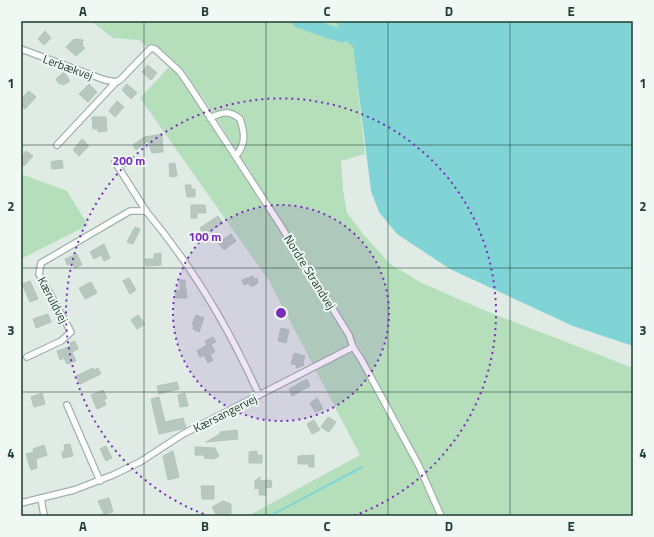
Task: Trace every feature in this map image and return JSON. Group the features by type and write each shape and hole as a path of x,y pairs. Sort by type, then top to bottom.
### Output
{"street":[{"name":"Nordre Strandvej","path":"116,82 120,80 151,48 155,49 179,71 236,156 324,293 349,335 353,347 419,466 441,516"},
{"name":"Lerbækvej","path":"21,49 105,80 116,82"},
{"path":"57,145 116,82"},
{"path":"210,118 221,112 228,112 240,119 245,136 241,149 236,156"},
{"path":"114,162 146,211 182,257 207,298 259,395"},
{"name":"Kæruldvej","path":"27,357 61,341 71,332 39,274 40,263 130,211 146,211"},
{"name":"Kærsangervej","path":"21,503 74,490 100,481 140,462 183,434 353,347"},
{"path":"67,405 100,481"},
{"path":"41,498 44,516"}],"green space":[{"path":"91,21 336,21 342,36 353,46 365,154 341,161 343,190 347,213 390,264 422,283 486,311 633,368 633,516 445,516 403,430 341,317 196,88 180,67 165,52 152,44 147,47 139,40 113,38"},
{"path":"170,66 178,73 322,294 349,341 348,346 352,354 357,356 416,466 439,516 248,516 360,455 269,281 140,98"},
{"path":"21,174 67,191 88,225 21,259"}],"water":[{"path":"336,21 633,21 633,346 573,326 450,269 397,234 379,212 371,191 353,47 342,36"}],"building":[{"path":"45,31 51,38 44,45 38,39"},
{"path":"74,39 83,40 82,45 85,48 76,56 66,47"},
{"path":"148,65 157,73 151,80 142,72"},
{"path":"64,72 70,81 63,85 61,83 59,84 56,79"},
{"path":"89,84 97,92 88,102 79,94"},
{"path":"127,84 137,93 131,99 122,90"},
{"path":"29,91 36,97 25,109 21,105 21,99"},
{"path":"117,101 124,107 115,117 109,111"},
{"path":"92,117 106,117 107,131 98,132 98,129 93,129"},
{"path":"162,134 163,152 152,153 148,141 136,150 133,145 144,137"},
{"path":"82,139 89,146 79,156 73,150"},
{"path":"26,151 33,156 24,166 21,163 21,157"},
{"path":"62,160 63,168 52,169 51,162"},
{"path":"175,163 177,176 170,177 169,164"},
{"path":"185,185 191,185 191,189 195,189 195,197 187,197"},
{"path":"191,205 205,205 206,213 197,213 197,218 191,218"},
{"path":"218,216 223,223 204,235 200,228"},
{"path":"135,227 140,229 133,244 127,242"},
{"path":"231,234 236,241 224,250 218,243"},
{"path":"104,244 110,258 104,261 101,255 94,259 90,252"},
{"path":"161,253 161,265 146,266 145,259 154,259 154,254"},
{"path":"77,254 82,265 75,268 72,263 67,265 65,259"},
{"path":"253,276 254,279 257,278 258,283 253,286 250,286 249,283 244,285 242,280"},
{"path":"129,278 136,290 130,294 123,281"},
{"path":"180,280 185,280 187,298 176,298 176,291 180,291"},
{"path":"30,281 38,299 30,302 22,284"},
{"path":"91,282 97,293 85,299 79,288"},
{"path":"48,314 51,322 36,328 33,319"},
{"path":"138,315 145,324 137,329 131,320"},
{"path":"196,315 204,318 199,332 193,329 194,325 192,324"},
{"path":"281,328 289,330 286,343 278,341"},
{"path":"213,337 216,342 211,344 215,352 210,354 213,360 208,363 204,355 200,357 197,351 207,345 205,341"},
{"path":"75,341 78,349 72,352 76,361 67,364 64,358 60,360 57,351 71,346 70,343"},
{"path":"294,353 305,356 303,362 304,365 296,368 297,365 291,364"},
{"path":"93,368 94,370 98,368 101,374 80,384 76,376"},
{"path":"307,379 310,386 292,396 289,389"},
{"path":"177,382 179,389 159,394 157,386"},
{"path":"103,390 107,398 104,400 106,405 97,409 91,395"},
{"path":"42,393 45,404 34,407 31,397"},
{"path":"185,393 188,406 180,407 178,395"},
{"path":"159,397 165,422 183,418 186,428 159,434 151,399"},
{"path":"317,398 323,409 315,412 310,403"},
{"path":"328,417 336,422 329,432 321,427"},
{"path":"314,420 320,430 312,434 307,424"},
{"path":"237,430 238,439 206,442 220,434 220,432"},
{"path":"70,444 73,456 63,458 62,452 65,451 64,445"},
{"path":"44,445 47,455 36,459 37,468 31,470 26,454 34,452 33,449"},
{"path":"106,446 112,458 106,461 100,449"},
{"path":"195,447 215,448 219,456 214,459 204,458 204,455 195,455"},
{"path":"173,451 179,477 168,480 163,456"},
{"path":"257,451 257,455 262,455 262,463 249,463 249,452"},
{"path":"314,455 314,467 309,467 309,464 298,464 298,456"},
{"path":"260,477 260,481 271,480 272,487 265,488 266,495 259,495 259,488 255,489 255,481"},
{"path":"201,486 214,486 214,499 202,499"},
{"path":"109,498 113,512 104,514 98,501"},
{"path":"223,501 231,504 231,514 217,516 212,507"}],"waterway":[{"path":"298,21 342,36"},
{"path":"270,516 362,467"}]}
